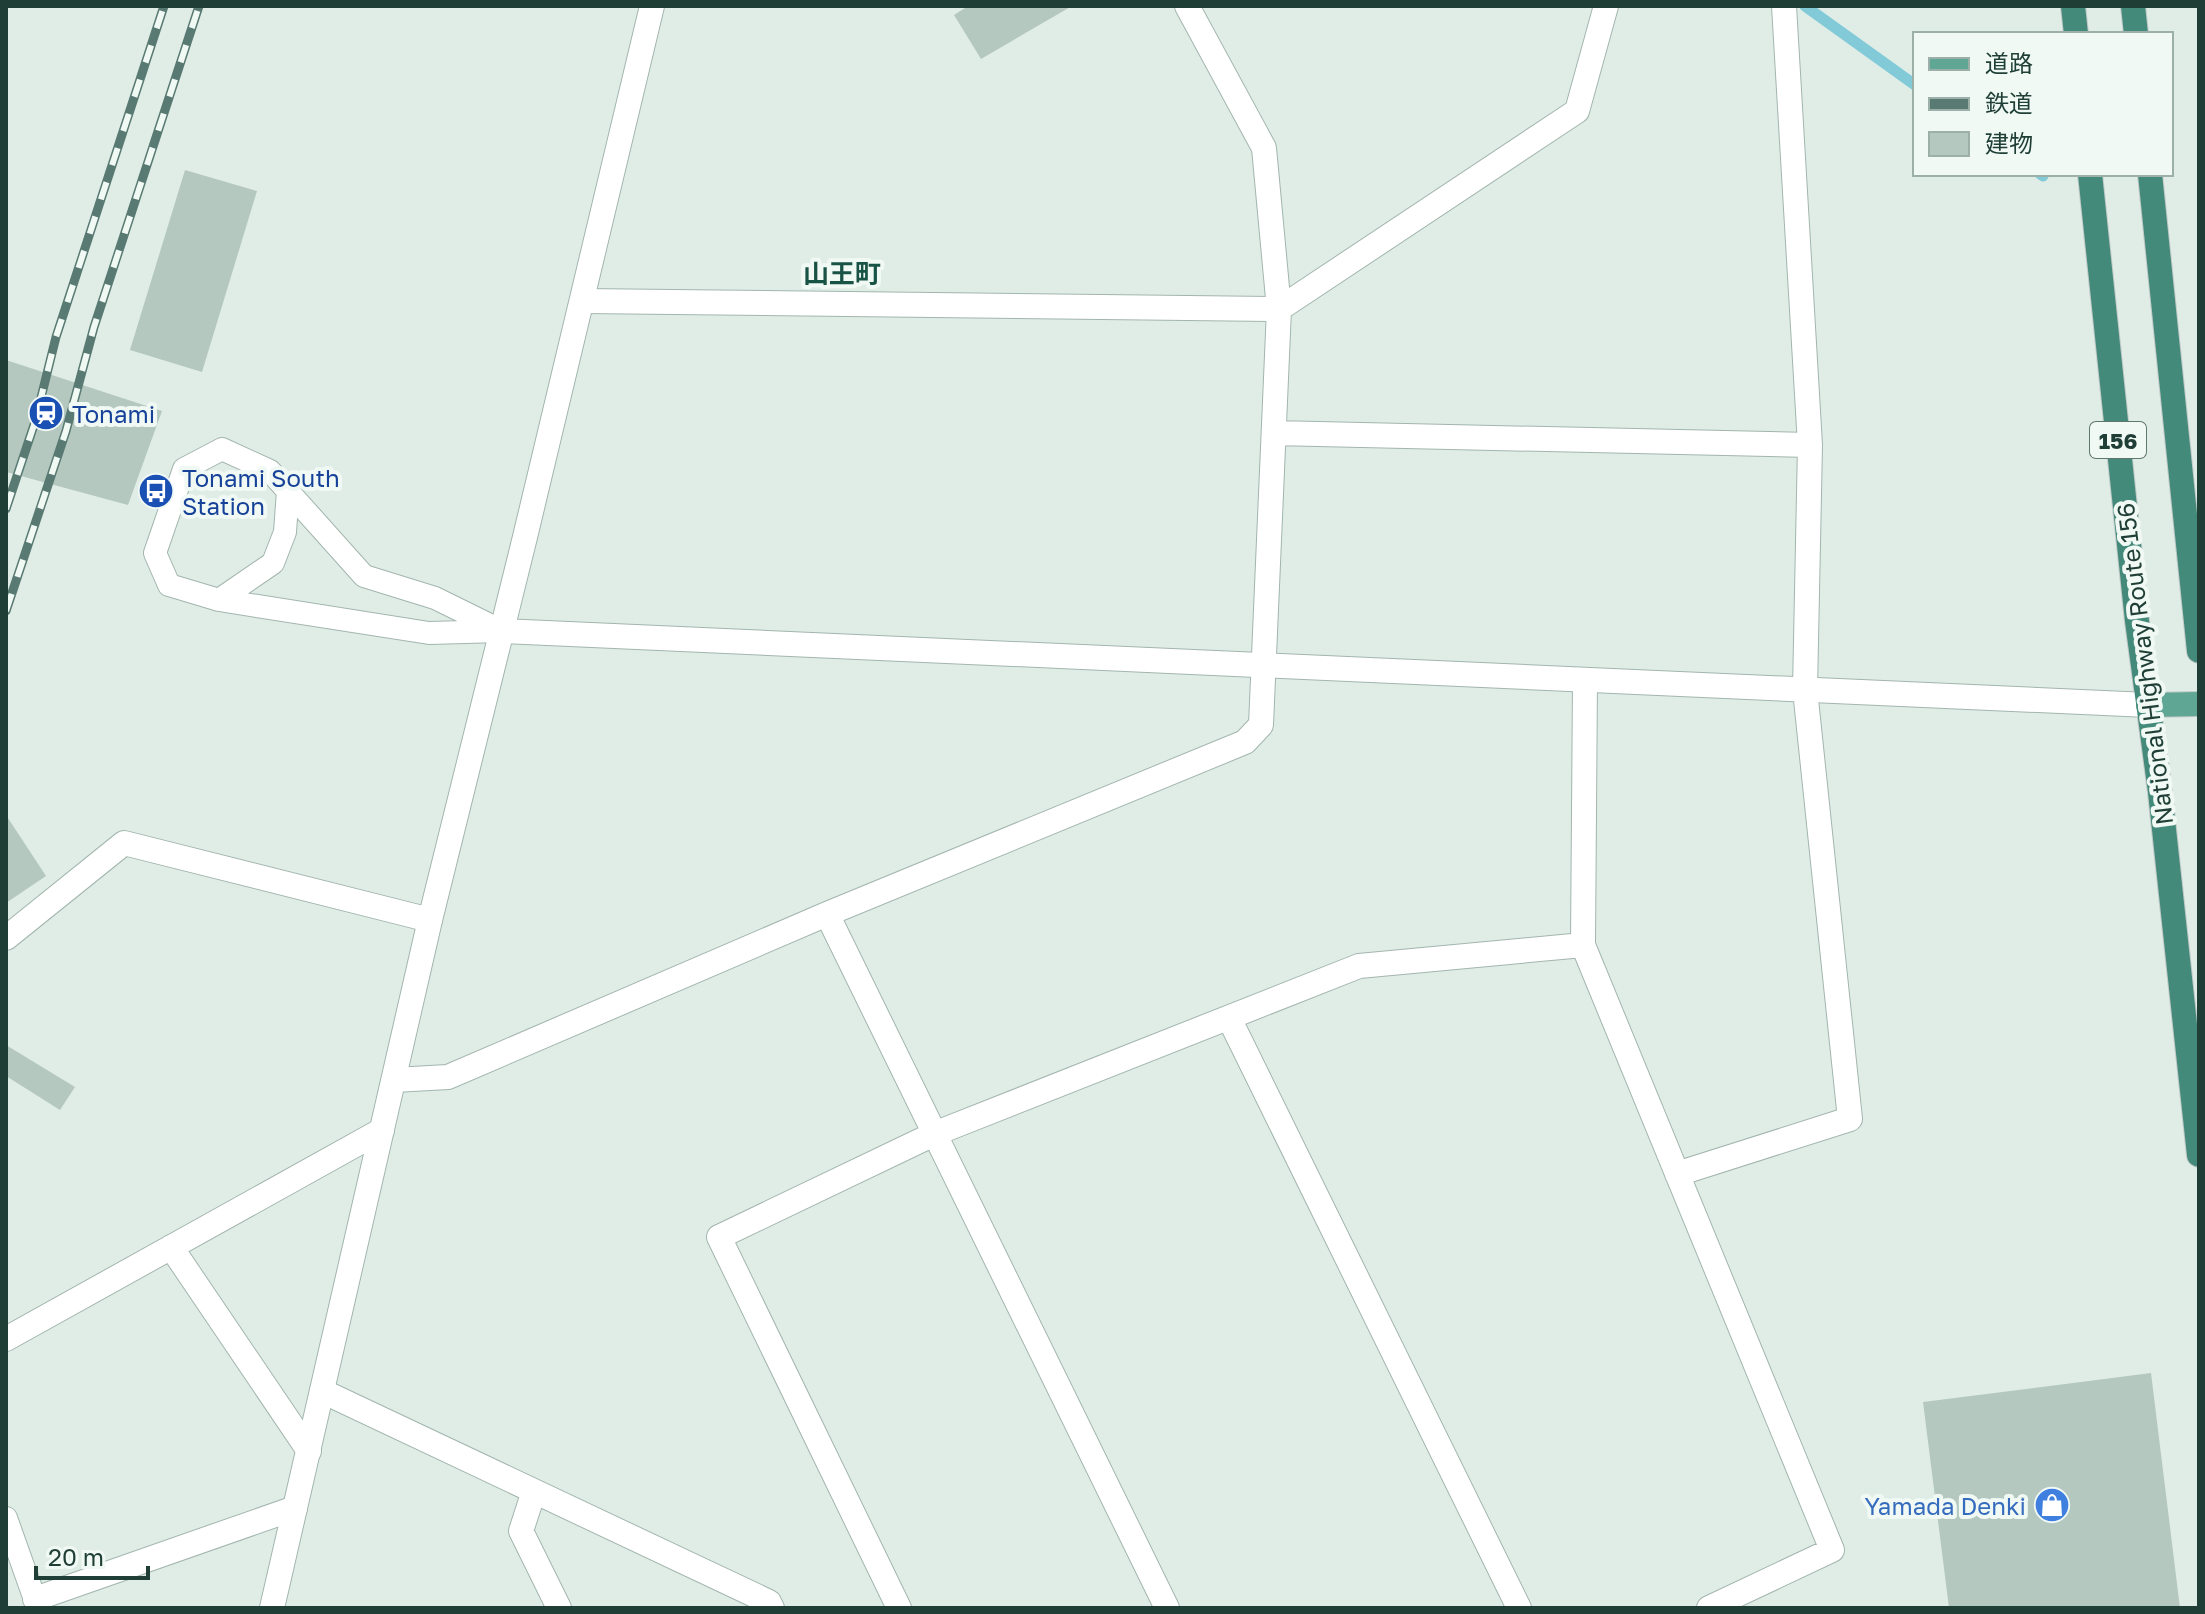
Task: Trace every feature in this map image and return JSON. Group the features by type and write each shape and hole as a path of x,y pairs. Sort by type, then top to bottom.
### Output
{"highway":[{"path":"2073,6 2076,32"},
{"path":"2133,6 2136,32"},
{"name":"National Highway Route 156","path":"2090,176 2199,1155"},
{"name":"156","path":"2150,176 2199,651"}],"main road":[{"path":"2148,705 2199,704"}],"street":[{"path":"272,1608 430,920 652,6"},
{"path":"394,1080 448,1077 827,914 1245,742 1261,725 1266,666 1279,309 1264,148 1187,6"},
{"path":"582,301 1279,309 1577,111 1606,6"},
{"path":"1677,1174 1850,1119 1805,690 1810,445 1784,6"},
{"path":"1274,433 1810,445"},
{"path":"502,631 2148,705"},
{"path":"1585,680 1583,945 1832,1550 1709,1608"},
{"path":"6,938 124,843 430,920"},
{"path":"827,914 1167,1608"},
{"path":"899,1608 719,1237 934,1134 1359,966 1583,945"},
{"path":"1229,1018 1519,1608"},
{"path":"6,1339 382,1130"},
{"path":"171,1247 309,1451"},
{"path":"322,1391 769,1602 772,1608"},
{"path":"534,1491 521,1531 559,1608"},
{"path":"37,1604 295,1508"}],"lane":[{"path":"222,449 270,471 364,576 435,598 502,631 429,633 219,600 169,585 155,553 184,469 222,449"},
{"path":"219,600 273,563 285,532 288,491"},
{"path":"6,1518 37,1604"}],"building":[{"path":"968,6 1072,6 981,59 954,15"},
{"path":"185,170 257,191 202,372 130,350"},
{"path":"6,360 162,411 128,505 6,472"},
{"path":"6,815 46,876 6,903"},
{"path":"6,1045 75,1087 60,1110 6,1076"},
{"name":"Yamada Denki","path":"2151,1373 2180,1608 1949,1608 1923,1402"}],"waterway":[{"path":"1805,6 1913,84"}],"railway":[{"path":"6,509 35,422 56,337 164,6"},
{"path":"6,611 66,431 94,327 199,6"}],"place":[{"name":"Tonami","path":"46,413"},
{"name":"Tonami South Station","path":"156,491"},
{"name":"Yamada Denki","path":"2052,1505"}],"district":[{"name":"山王町","path":"842,273"}]}
